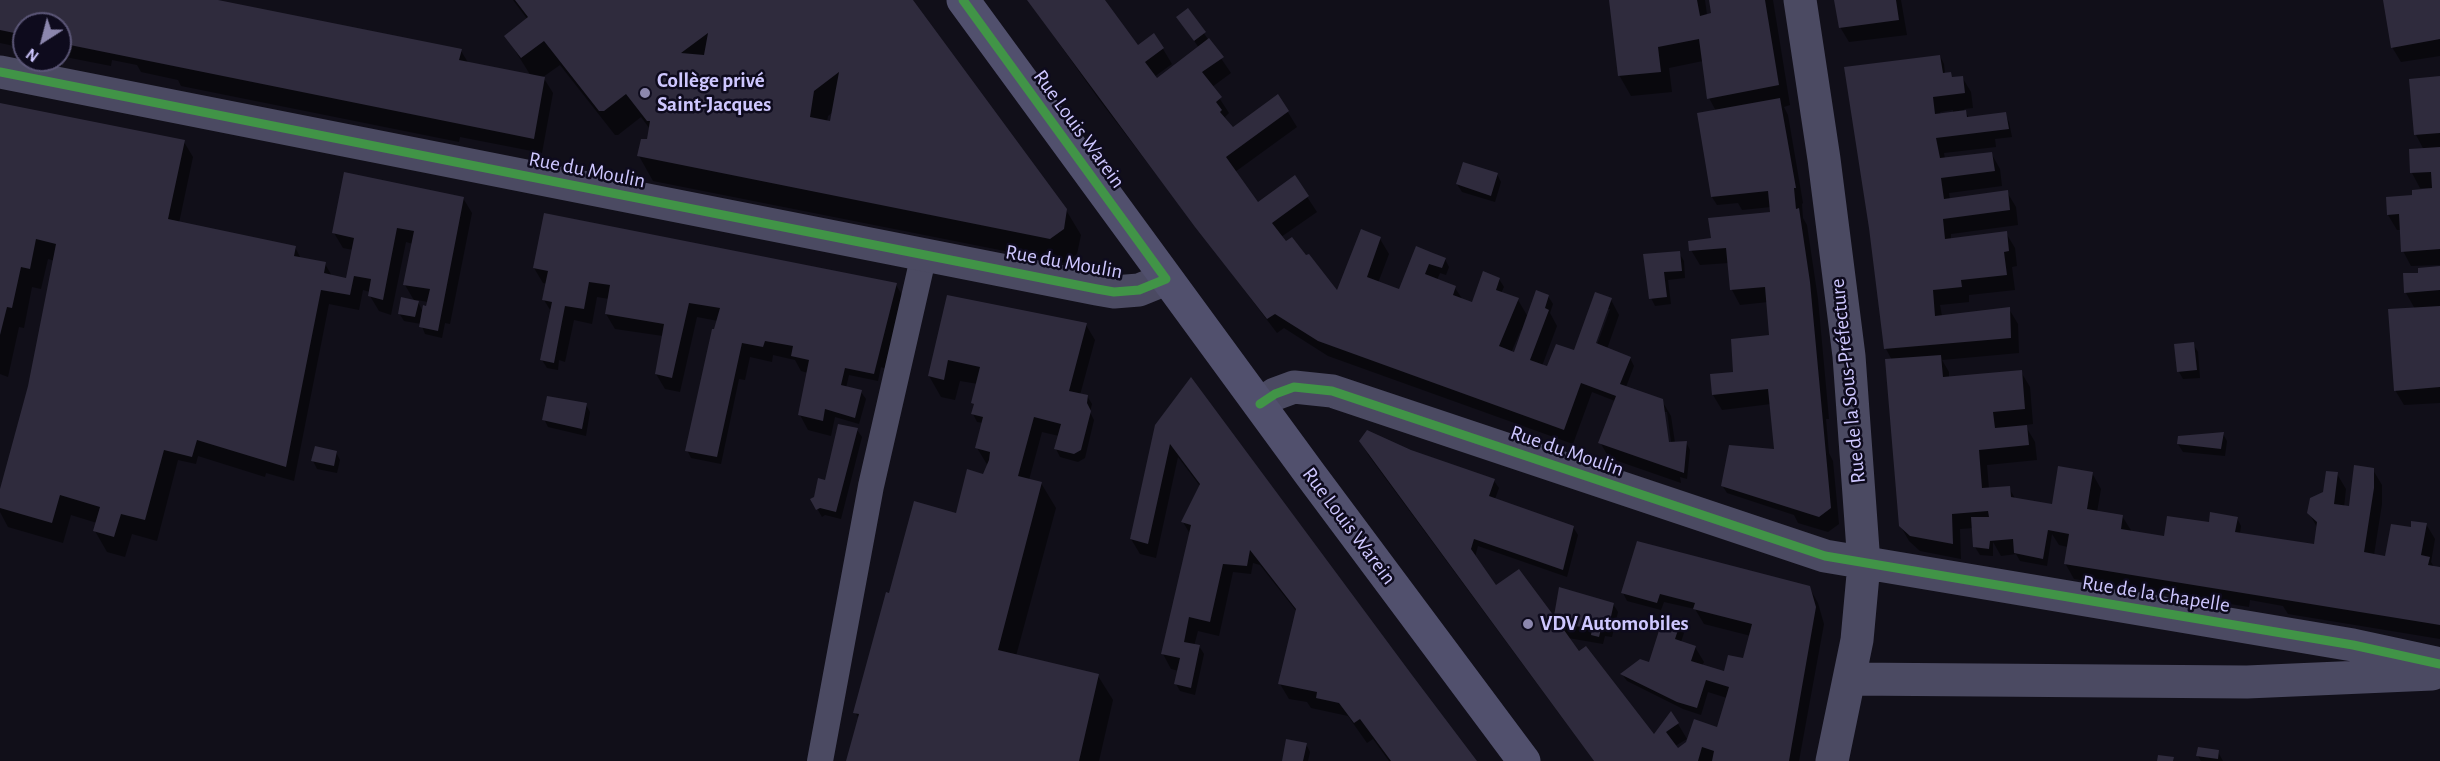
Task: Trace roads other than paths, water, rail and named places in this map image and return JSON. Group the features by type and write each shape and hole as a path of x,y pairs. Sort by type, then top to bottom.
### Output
{"main road":[{"name":"Rue Louis Warein","path":"963,0 1166,279 1524,761"}],"street":[{"name":"Rue de la Sous-Préfecture","path":"1800,0 1824,159 1849,356 1864,564 1861,614 1832,761"},
{"name":"Rue du Moulin","path":"0,72 1114,292 1139,290 1166,279"},
{"name":"Rue du Moulin","path":"1260,404 1275,393 1294,387 1332,391 1825,556 1864,564"},
{"name":"Rue de la Chapelle","path":"1864,564 2353,645 2440,664"},
{"path":"1849,679 2247,682 2440,674"}],"lane":[{"path":"820,761 871,486 924,254"}],"place":[{"name":"Collège privé Saint-Jacques","path":"645,93"},
{"name":"VDV Automobiles","path":"1528,624"}]}
